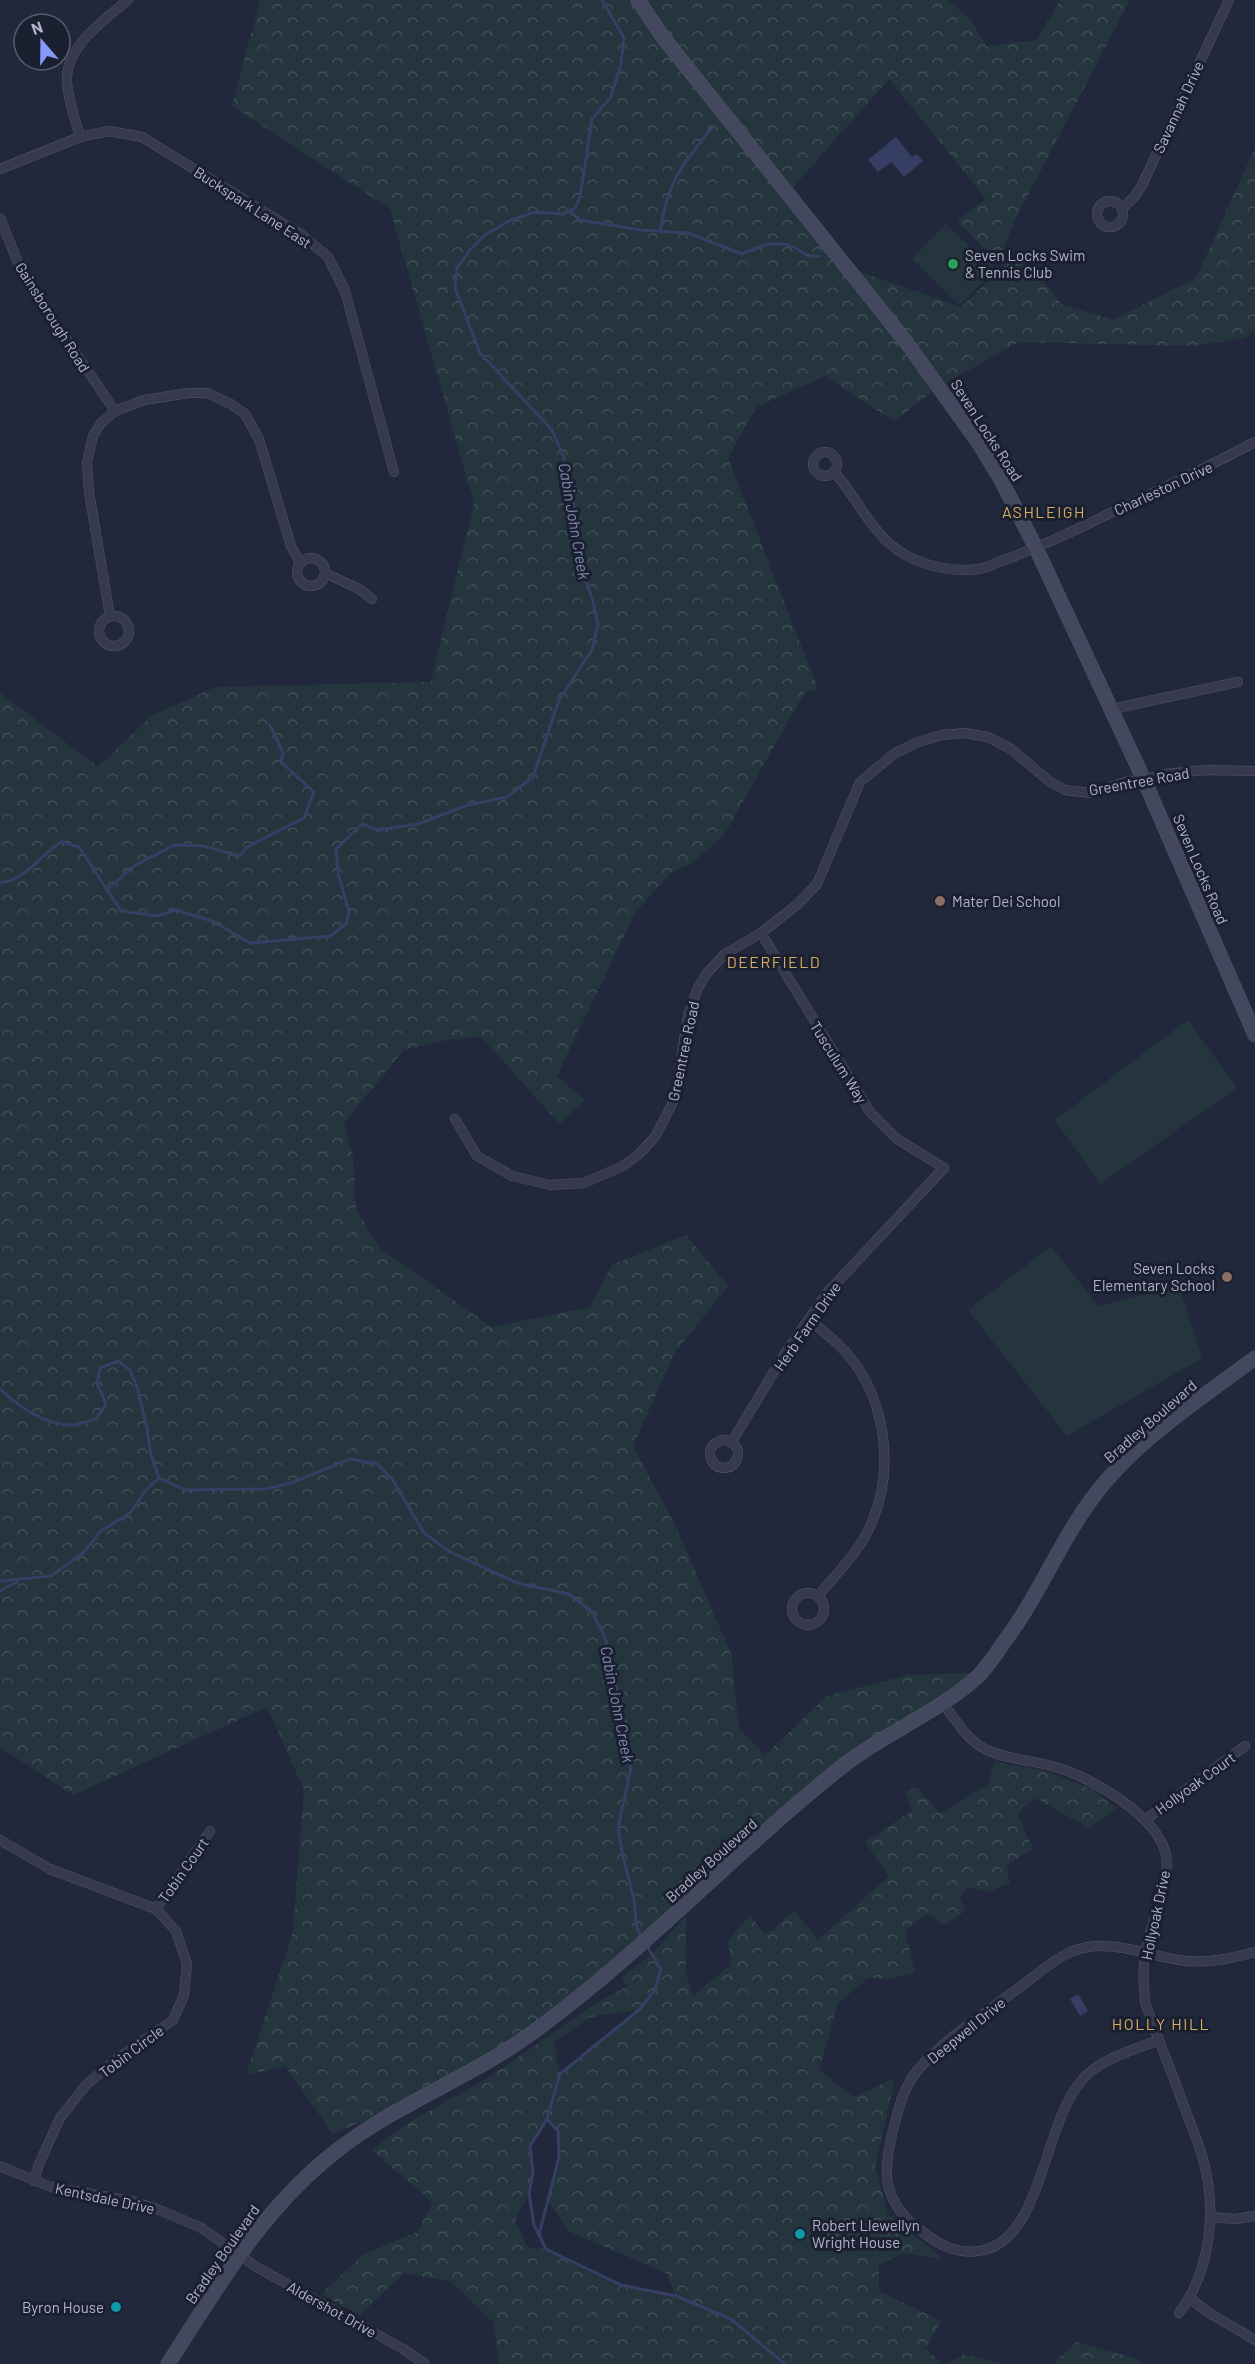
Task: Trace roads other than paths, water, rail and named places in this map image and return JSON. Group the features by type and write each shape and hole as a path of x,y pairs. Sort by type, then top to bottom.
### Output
{"main road":[{"name":"Seven Locks Road","path":"638,0 662,36 940,386 1000,478 1036,548 1112,709 1255,1035"},
{"name":"Bradley Boulevard","path":"168,2364 239,2253 259,2227 297,2184 337,2150 381,2120 499,2055 528,2036 607,1976 846,1764 977,1677 1026,1612 1085,1507 1106,1481 1132,1454 1169,1423 1255,1358"}],"street":[{"path":"80,137 69,95 67,78 71,62 79,47 93,30 128,0"},
{"name":"Savannah Drive","path":"1122,209 1142,185 1228,0"},
{"name":"Buckspark Lane East","path":"0,169 80,137 109,131 142,137 302,235 328,257 345,291 394,472"},
{"name":"Gainsborough Road","path":"0,218 21,270 115,411"},
{"path":"110,616 87,462 93,436 102,423 115,411 144,400 189,393 207,393 231,404 245,414 259,439 291,546 300,563 297,575 306,585 318,584 325,573 323,565 316,559 308,558 300,563"},
{"name":"Charleston Drive","path":"834,472 882,538 903,554 927,565 953,570 981,569 1036,548 1210,466 1255,442"},
{"path":"325,573 359,589 372,600"},
{"path":"1112,709 1238,682"},
{"name":"Greentree Road","path":"455,1119 477,1156 512,1176 550,1185 584,1183 623,1166 638,1155 655,1137 675,1098 688,1015 698,988 707,974 725,954 761,933 798,904 818,884 861,782 895,753 918,742 942,735 965,733 988,737 1011,749 1049,781 1065,790 1091,793 1128,781 1144,780 1165,774 1206,770 1255,771"},
{"name":"Tusculum Way","path":"761,933 870,1112 897,1139 944,1168"},
{"name":"Herb Farm Drive","path":"731,1443 787,1350 827,1293 944,1168"},
{"path":"809,1319 842,1347 865,1380 879,1412 885,1445 882,1491 872,1523 853,1554 818,1596"},
{"name":"Hollyoak Drive","path":"942,1702 982,1748 998,1755 1054,1766 1075,1774 1112,1794 1145,1820 1164,1848 1167,1872 1145,1952 1143,1977 1145,2003 1203,2158 1209,2187 1211,2217 1204,2261 1190,2298 1179,2313"},
{"name":"Hollyoak Court","path":"1145,1820 1245,1746"},
{"name":"Tobin Court","path":"156,1909 210,1831"},
{"name":"Tobin Circle","path":"0,1840 50,1869 156,1909 176,1931 187,1964 184,1995 173,2019 114,2061 86,2085 60,2118 39,2164 34,2181"},
{"name":"Deepwell Drive","path":"1159,2040 1106,2061 1083,2078 1068,2098 1027,2212 1010,2236 990,2248 979,2251 954,2250 939,2245 916,2228 894,2204 887,2186 885,2169 902,2094 921,2066 958,2033 1054,1962 1074,1951 1095,1946 1120,1947 1207,1962 1255,1952"},
{"name":"Kentsdale Drive","path":"0,2166 51,2187 132,2201 157,2209 200,2228 239,2253"},
{"path":"1211,2217 1235,2219 1255,2216"},
{"name":"Aldershot Drive","path":"239,2253 255,2266 403,2349 425,2364"},
{"path":"1190,2298 1206,2311 1255,2340"}],"water":[{"path":"896,137 912,157 917,154 923,161 904,177 891,162 878,172 868,160"},
{"path":"1078,1994 1088,2011 1080,2016 1070,1999"}],"waterway":[{"name":"Cabin John Creek","path":"0,883 25,873 61,842 79,847 121,911 156,916 176,910 212,921 250,943 330,936 346,924 349,912 338,873 336,849 362,824 378,830 418,824 468,805 507,797 533,777 559,700 592,650 598,625 592,598 579,563 579,531 564,458 552,430 480,353 455,288 457,268 485,235 511,220 535,212 563,214 575,208 580,197 592,119 611,97 621,64 624,38 602,0"},
{"path":"660,231 667,199 677,175 712,128"},
{"path":"569,211 580,220 640,230 688,233 742,254 761,247 780,244 793,247 808,255 820,256"},
{"path":"108,889 134,866 174,845 203,846 240,856 247,847 304,818 314,792 281,762 283,753 270,725"},
{"name":"Cabin John Creek","path":"0,1389 15,1402 43,1419 62,1424 78,1424 96,1419 106,1404 97,1383 100,1368 118,1361 130,1370 137,1387 151,1455 159,1478 185,1490 266,1489 291,1483 350,1459 377,1464 392,1479 424,1533 450,1552 517,1583 569,1594 592,1612 605,1637 620,1702 631,1768 618,1828 634,1900 637,1928 642,1938"},
{"path":"0,1581 51,1576 83,1553 101,1531 130,1513 146,1490 159,1478"},
{"path":"0,1591 17,1582"},
{"name":"Cabin John Creek","path":"647,1946 661,1969 655,1990 640,2009 560,2074 547,2119 530,2146 533,2172 529,2194 534,2225 546,2249 621,2285 676,2296 731,2319 785,2364"},
{"name":"Cabin John Creek","path":"539,2235 559,2157 558,2131 547,2119"}],"place":[{"name":"Seven Locks Swim & Tennis Club","path":"953,264"},
{"name":"Mater Dei School","path":"940,901"},
{"name":"Seven Locks Elementary School","path":"1227,1277"},
{"name":"Robert Llewellyn Wright House","path":"800,2234"},
{"name":"Byron House","path":"116,2307"}],"district":[{"name":"ASHLEIGH","path":"1044,511"},
{"name":"DEERFIELD","path":"774,961"},
{"name":"HOLLY HILL","path":"1161,2023"}]}
